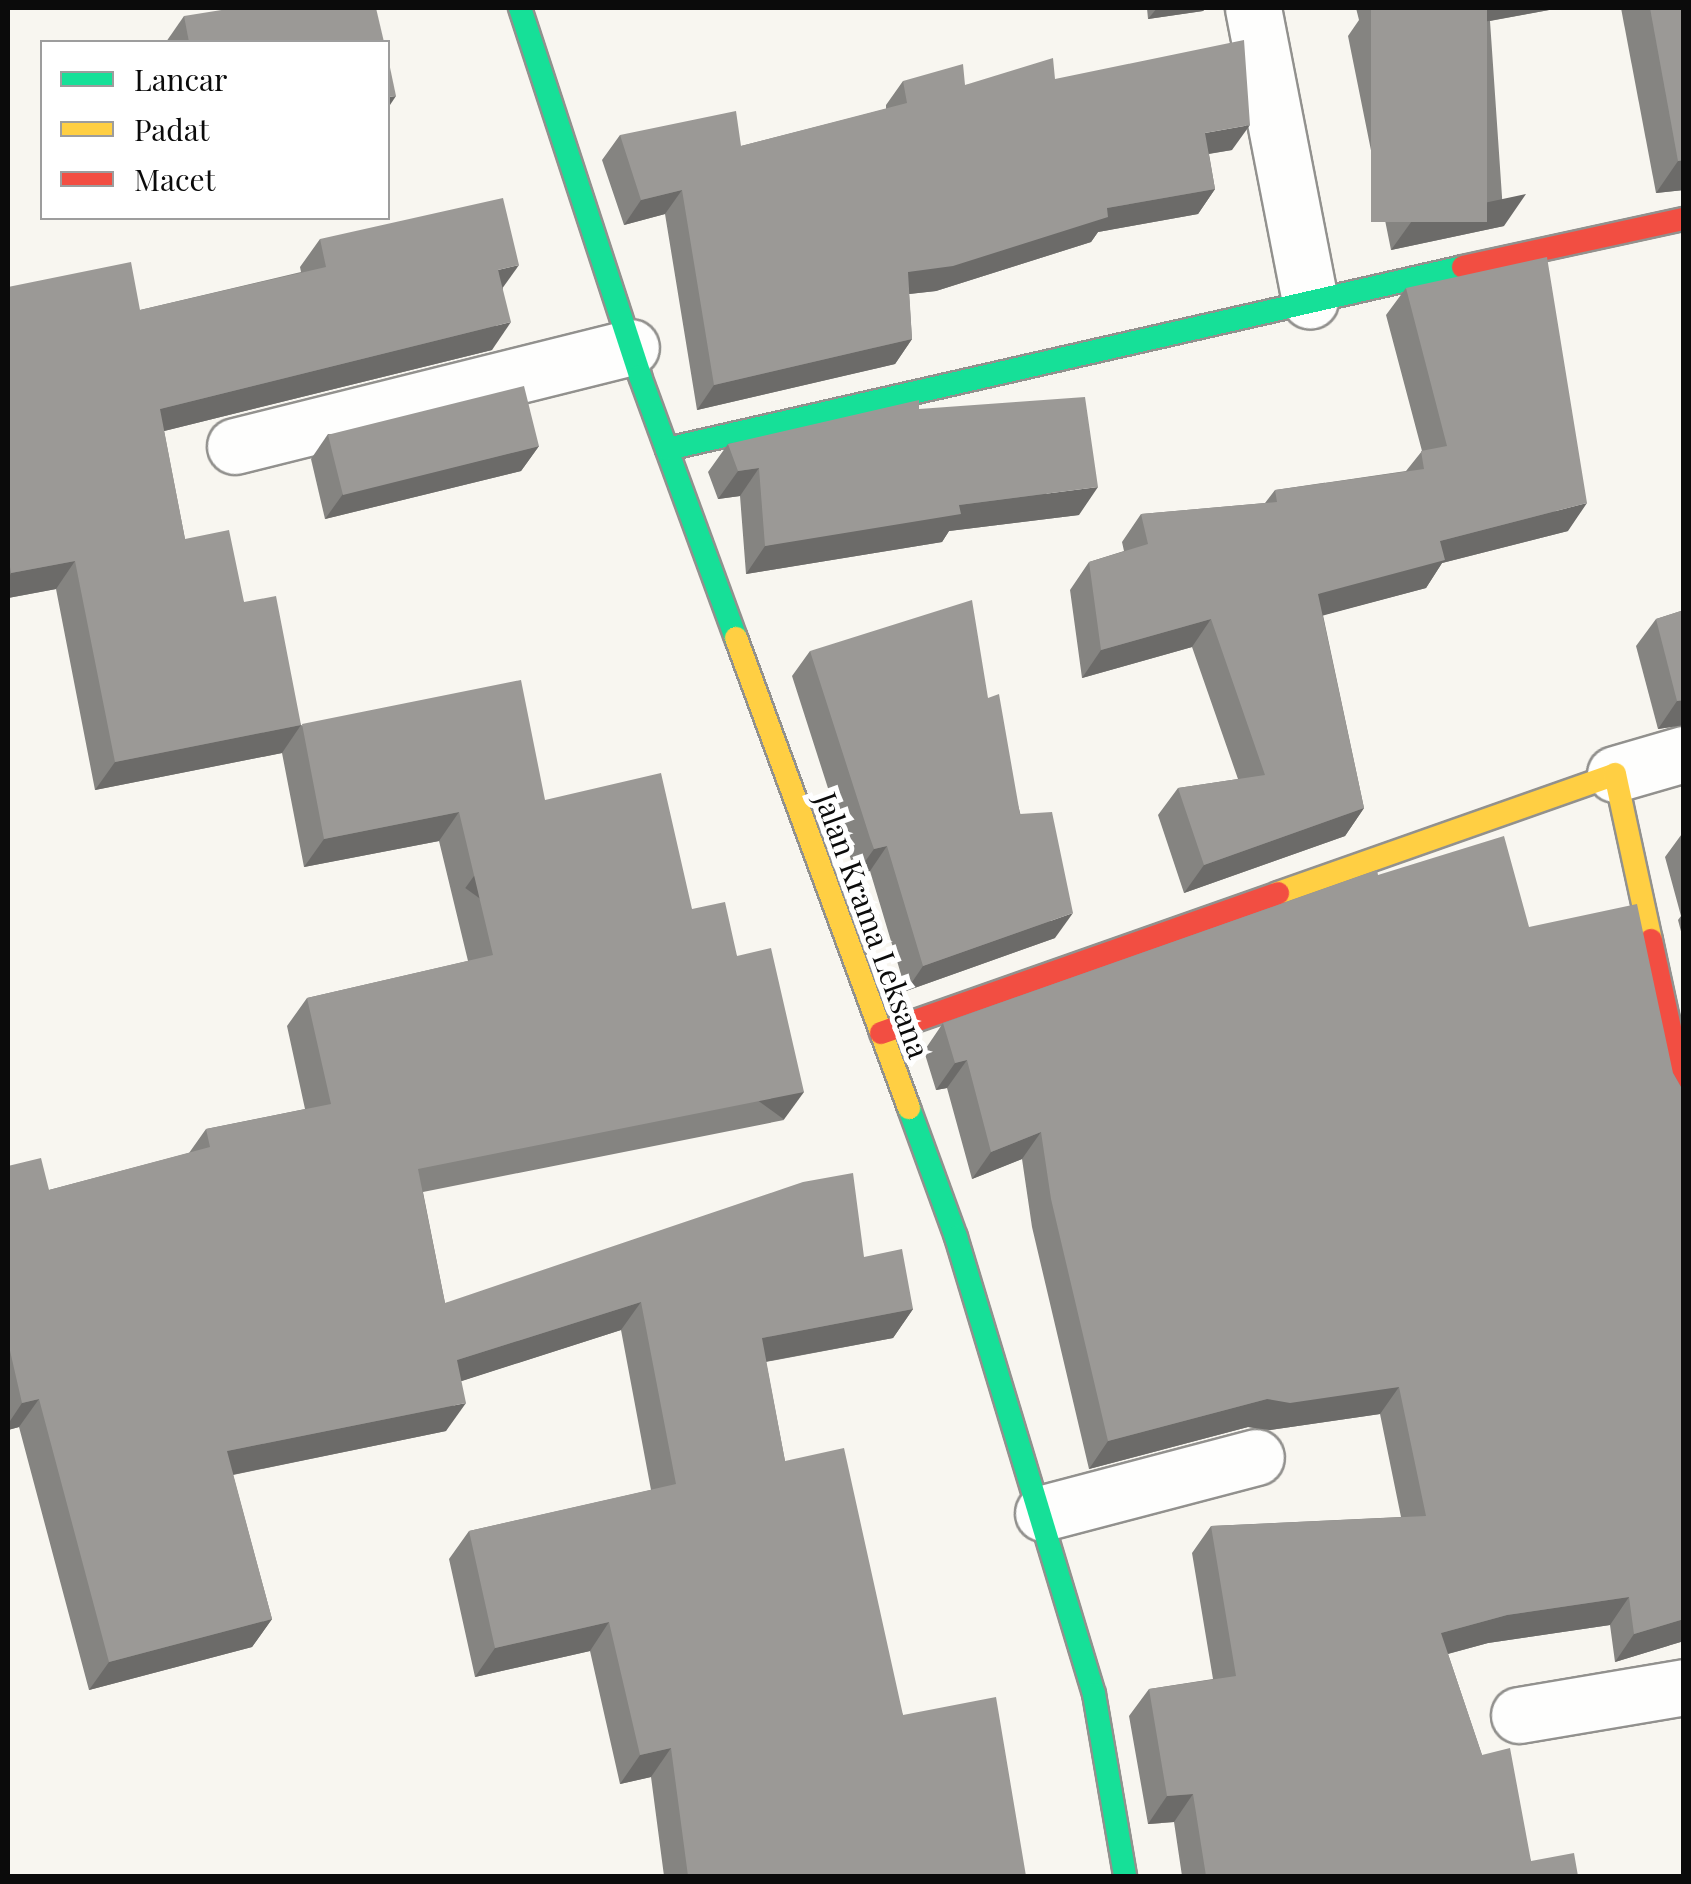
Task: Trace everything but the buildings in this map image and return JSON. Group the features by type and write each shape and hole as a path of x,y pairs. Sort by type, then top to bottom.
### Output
{"street":[{"name":"Jalan Krama Leksana","path":"520,8 631,347 956,1237 1043,1513 1094,1694 1125,1876"},
{"path":"1253,8 1310,300"},
{"path":"668,450 1310,300 1684,218"},
{"path":"236,446 631,347"},
{"path":"881,1033 1615,774 1684,754"},
{"path":"1615,774 1684,1092"},
{"path":"1043,1513 1256,1457"},
{"path":"1519,1715 1684,1687"}],"traffic: fast":[{"path":"520,8 640,376 736,638"},
{"path":"667,449 1463,267"},
{"path":"909,1108 956,1237 1094,1694 1125,1876"}],"traffic: slow":[{"path":"736,638 909,1108"},
{"path":"1278,893 1615,774 1651,940"}],"traffic: jam":[{"path":"1463,267 1684,219"},
{"path":"881,1033 1278,893"},
{"path":"1651,940 1684,1093"}]}
